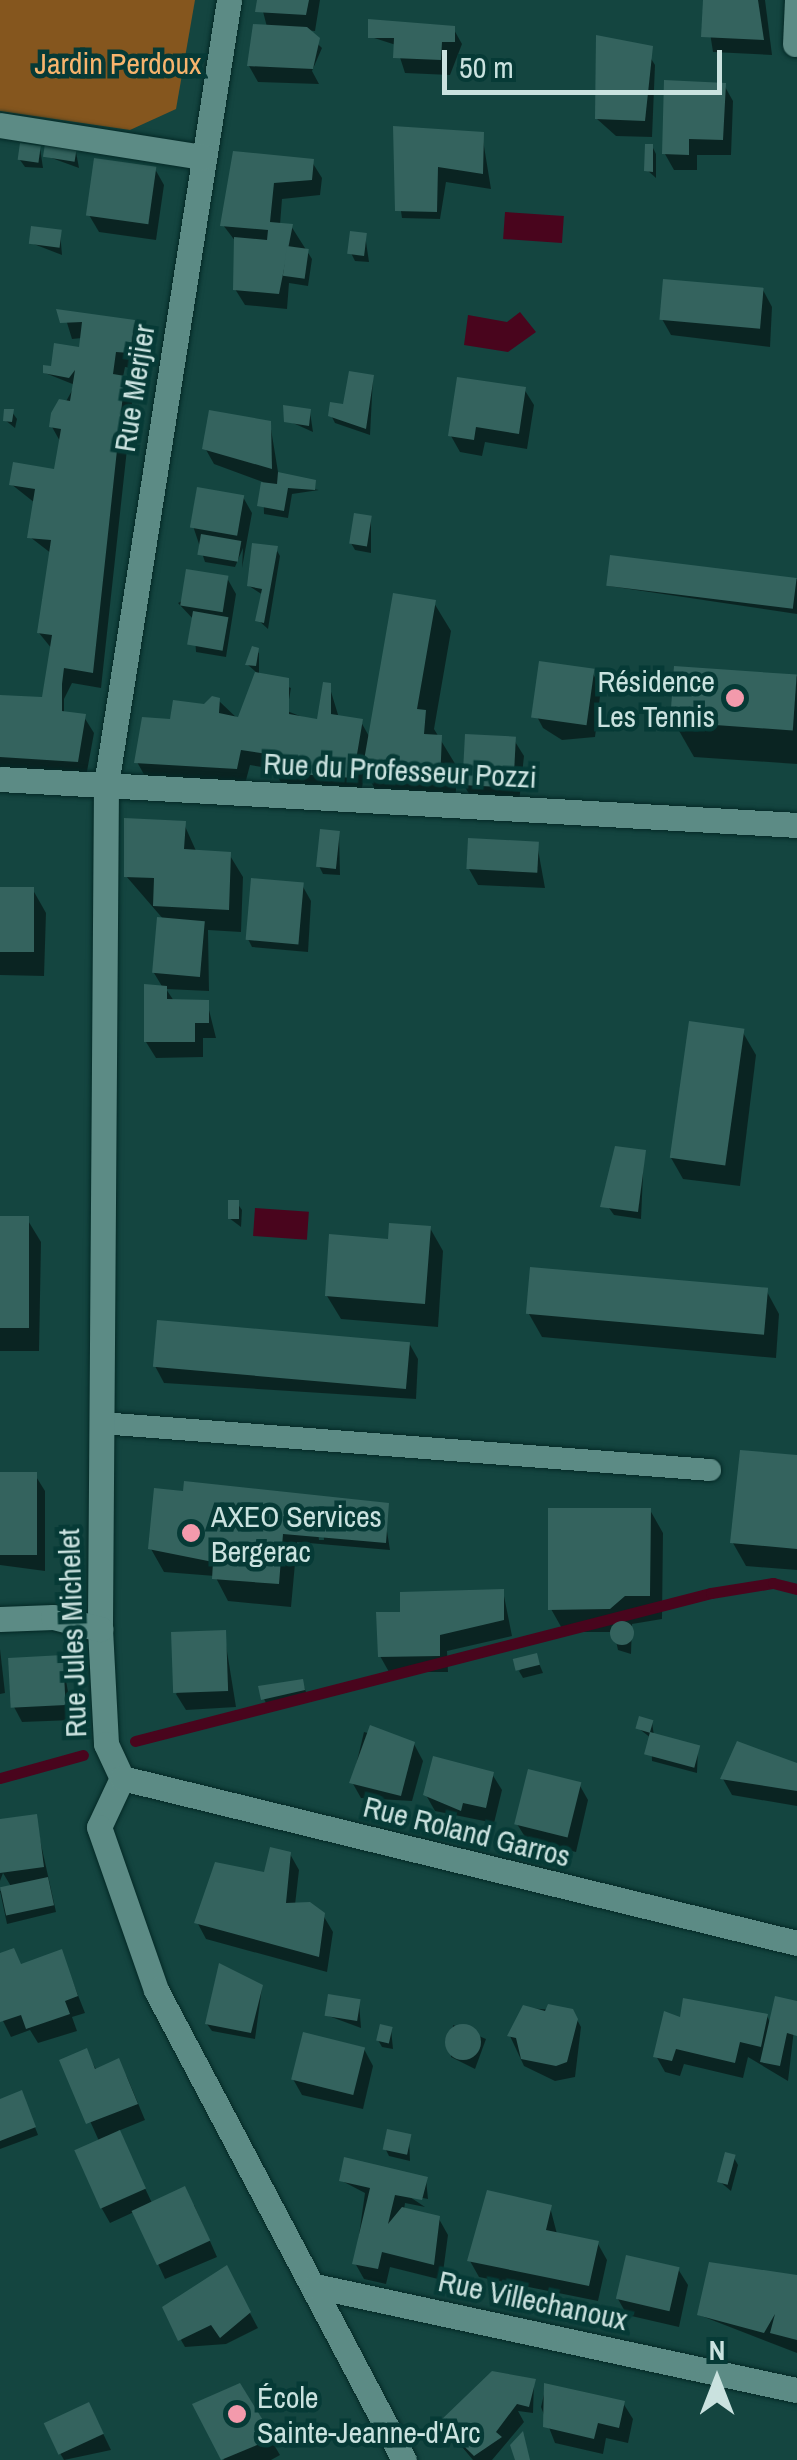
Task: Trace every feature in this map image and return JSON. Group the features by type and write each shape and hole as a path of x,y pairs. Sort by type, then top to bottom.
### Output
{"street":[{"name":"Rue Merjier","path":"106,785 229,0"},
{"path":"796,44 797,0"},
{"path":"0,126 203,157"},
{"name":"Rue du Professeur Pozzi","path":"0,779 797,825"},
{"name":"Rue Jules Michelet","path":"106,785 100,1629 106,1744 122,1778"},
{"path":"0,1620 53,1617 100,1629"},
{"path":"122,1778 99,1827 142,1953 404,2460"},
{"name":"Rue Roland Garros","path":"122,1778 797,1944"},
{"name":"Rue Villechanoux","path":"315,2286 797,2390"}],"lane":[{"path":"102,1423 710,1470"}],"green space":[{"name":"Jardin Perdoux","path":"0,0 195,0 176,109 130,130 0,111"}],"shaded area":[{"path":"505,212 564,216 562,243 503,239"},
{"path":"520,312 536,332 508,352 464,345 468,315 507,322"},
{"path":"255,1208 309,1212 307,1240 253,1236"}],"building":[{"path":"257,0 309,0 306,15 255,12"},
{"path":"703,0 758,0 764,40 701,37"},
{"path":"368,19 455,26 455,42 442,42 441,60 393,58 394,38 368,38"},
{"path":"253,24 307,27 320,38 313,69 247,66"},
{"path":"596,35 653,46 645,121 595,119"},
{"path":"664,80 726,83 723,140 689,139 689,155 662,154"},
{"path":"393,126 484,132 483,174 438,167 437,212 395,211"},
{"path":"20,143 41,146 38,163 18,160"},
{"path":"45,144 77,149 75,162 43,157"},
{"path":"645,144 653,144 653,172 644,171"},
{"path":"233,151 314,159 312,180 274,183 270,222 293,224 279,294 233,290 234,237 267,240 268,230 220,226"},
{"path":"94,158 156,167 148,224 86,215"},
{"path":"31,226 62,230 60,248 29,244"},
{"path":"350,231 367,233 364,256 347,254"},
{"path":"287,246 309,249 305,279 283,276"},
{"path":"663,279 764,288 760,329 659,320"},
{"path":"56,309 135,320 130,353 116,352 113,374 125,376 93,673 64,668 62,711 86,714 78,762 0,757 0,695 42,697 52,635 37,633 51,540 27,538 35,489 9,485 13,462 54,469 61,429 49,427 51,413 59,399 70,401 75,370 69,378 43,373 43,365 51,366 54,343 79,347 82,322 60,323"},
{"path":"349,371 374,375 366,429 328,416 330,402 343,404"},
{"path":"457,377 526,387 519,434 476,427 474,440 448,436"},
{"path":"283,405 311,409 309,426 284,422"},
{"path":"4,409 14,409 12,422 3,421"},
{"path":"209,410 271,421 272,469 202,449"},
{"path":"278,472 316,480 315,490 288,488 284,511 257,506 261,482 277,484"},
{"path":"197,487 244,495 237,536 190,527"},
{"path":"354,513 372,516 367,546 349,544"},
{"path":"201,534 241,541 238,562 197,555"},
{"path":"252,543 278,546 264,623 255,621 262,589 247,586"},
{"path":"610,555 797,578 793,609 606,586"},
{"path":"186,569 228,576 223,612 180,606"},
{"path":"393,593 436,600 417,709 426,710 424,734 442,735 440,783 362,772"},
{"path":"193,611 228,617 223,651 187,644"},
{"path":"252,646 259,648 256,666 245,665"},
{"path":"539,661 594,669 587,725 531,717"},
{"name":"Résidence Les Tennis","path":"674,666 797,675 793,730 670,722"},
{"path":"255,672 289,678 289,714 317,719 323,682 331,683 331,714 363,719 353,778 271,772 274,755 241,750 237,769 134,763 142,717 170,719 173,700 204,704 212,696 220,698 219,713 238,717"},
{"path":"465,734 516,737 513,788 462,785"},
{"path":"124,818 186,821 184,849 231,852 229,910 153,906 154,878 124,877"},
{"path":"320,829 340,831 336,869 316,867"},
{"path":"468,838 539,842 537,873 466,869"},
{"path":"251,878 304,883 298,944 246,940"},
{"path":"0,887 34,887 34,952 0,952"},
{"path":"157,917 205,921 200,977 152,973"},
{"path":"144,984 167,986 167,999 209,1000 209,1023 195,1023 195,1042 144,1042"},
{"path":"689,1021 744,1029 725,1165 670,1158"},
{"path":"615,1146 646,1150 638,1212 600,1207"},
{"path":"228,1200 239,1200 239,1219 228,1219"},
{"path":"0,1216 29,1216 29,1328 0,1328"},
{"path":"389,1223 431,1226 425,1304 325,1296 329,1234 388,1239"},
{"path":"530,1267 768,1288 764,1335 526,1314"},
{"path":"157,1320 410,1342 406,1389 153,1367"},
{"path":"740,1450 797,1455 797,1549 730,1543"},
{"path":"0,1472 37,1472 37,1555 0,1555"},
{"path":"184,1481 389,1503 386,1543 283,1534 279,1584 212,1579 213,1562 148,1549 154,1488 183,1491"},
{"path":"548,1508 651,1508 650,1596 625,1596 610,1609 548,1610"},
{"path":"504,1589 504,1620 440,1635 440,1656 378,1657 376,1612 400,1612 400,1592"},
{"path":"622,1621 631,1624 631,1642 622,1645 613,1642 610,1633 613,1624"},
{"path":"226,1630 228,1691 173,1693 171,1632"},
{"path":"537,1653 540,1665 516,1671 513,1659"},
{"path":"63,1655 66,1705 11,1708 8,1658"},
{"path":"303,1679 305,1690 261,1700 258,1686"},
{"path":"639,1716 653,1720 650,1733 635,1728"},
{"path":"370,1725 415,1742 401,1796 349,1783"},
{"path":"650,1732 700,1745 694,1768 644,1754"},
{"path":"737,1741 797,1763 797,1791 720,1779"},
{"path":"433,1756 494,1772 486,1808 463,1803 461,1811 423,1795"},
{"path":"528,1769 581,1782 568,1838 514,1824"},
{"path":"37,1814 44,1867 0,1873 0,1819"},
{"path":"270,1847 291,1852 286,1903 310,1902 325,1913 319,1957 194,1923 215,1862 264,1872"},
{"path":"48,1877 54,1905 6,1916 0,1887"},
{"path":"14,1948 21,1964 62,1949 78,1996 65,2001 70,2014 26,2029 21,2015 0,2022 0,1953"},
{"path":"219,1963 263,1985 251,2033 205,2024"},
{"path":"328,1994 361,1999 357,2021 325,2016"},
{"path":"775,1996 797,2001 797,2036 787,2033 780,2066 760,2062"},
{"path":"683,1998 768,2014 761,2047 740,2042 735,2063 676,2049 672,2061 653,2057 664,2011 680,2017"},
{"path":"548,2004 573,2009 578,2019 567,2062 556,2066 521,2059 516,2038 507,2036 523,2005 545,2011"},
{"path":"380,2024 393,2027 389,2043 376,2041"},
{"path":"463,2024 476,2029 481,2042 476,2055 463,2060 450,2055 445,2042 450,2029"},
{"path":"303,2032 365,2047 353,2095 291,2080"},
{"path":"87,2048 95,2069 119,2058 138,2104 86,2124 59,2060"},
{"path":"22,2090 36,2127 0,2141 0,2099"},
{"path":"387,2129 411,2134 407,2155 383,2150"},
{"path":"120,2130 146,2188 100,2209 74,2150"},
{"path":"725,2152 736,2155 728,2185 717,2182"},
{"path":"344,2157 428,2177 422,2200 395,2195 388,2224 402,2207 440,2216 434,2265 382,2252 378,2269 352,2264 370,2188 339,2181"},
{"path":"185,2186 210,2240 157,2265 132,2211"},
{"path":"487,2190 552,2205 546,2230 599,2241 589,2286 467,2261"},
{"path":"626,2255 680,2267 669,2311 616,2299"},
{"path":"709,2262 797,2275 797,2340 770,2333 775,2314 764,2333 697,2315"},
{"path":"227,2265 251,2312 220,2338 211,2325 178,2341 162,2307"},
{"path":"492,2371 536,2379 529,2407 517,2404 496,2432 502,2437 474,2456 439,2422"},
{"path":"240,2383 274,2438 221,2460 192,2404"},
{"path":"544,2383 625,2401 619,2428 598,2423 594,2439 543,2427"},
{"path":"89,2402 104,2434 58,2455 44,2423"},
{"path":"523,2431 530,2460 515,2460 510,2445"}],"waterway":[{"path":"135,1741 711,1593 773,1583 797,1589"},
{"path":"0,1778 83,1755"}],"place":[{"name":"Résidence Les Tennis","path":"735,698"},
{"name":"AXEO Services Bergerac","path":"191,1533"},
{"name":"École Sainte-Jeanne-d'Arc","path":"237,2414"}]}
